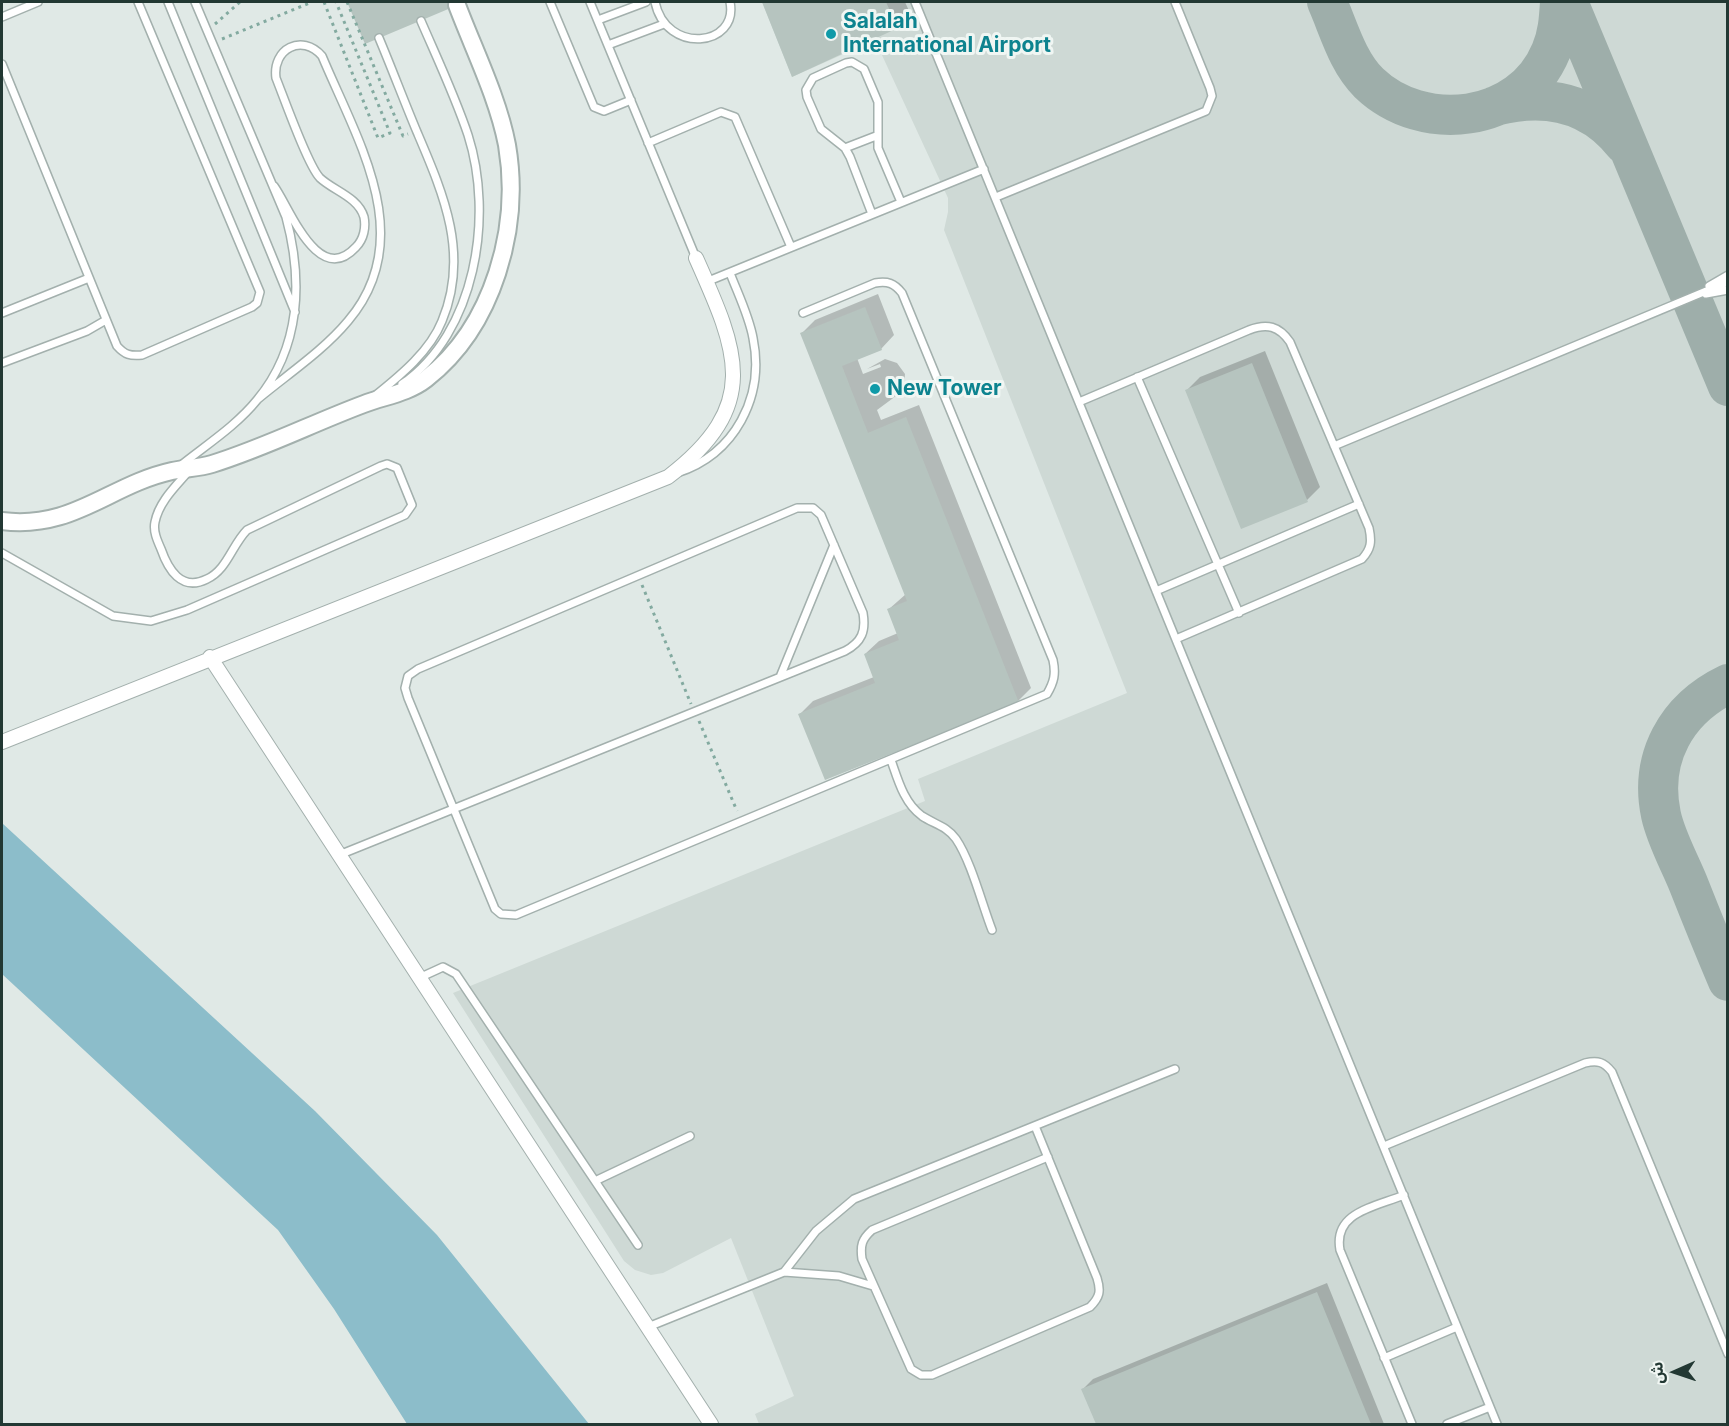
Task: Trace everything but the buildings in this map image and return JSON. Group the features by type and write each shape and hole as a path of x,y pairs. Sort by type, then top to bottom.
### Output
{"street":[{"path":"2,521 40,522 68,516 128,487 182,470 212,465 375,400 405,391 424,381 461,342 485,302 504,248 510,214 511,179 507,144 497,110 457,5"},
{"path":"2,742 210,657 668,477 710,440 727,409 732,391 734,373 729,337 696,258"},
{"path":"210,657 711,1425"}],"lane":[{"path":"2,17 38,2"},
{"path":"2,66 117,346 131,356 142,355 252,307 257,303 260,292 138,2"},
{"path":"168,2 296,314"},
{"path":"195,2 274,186 293,244 298,291 296,314 286,349 258,399"},
{"path":"550,2 594,107 604,111 631,100"},
{"path":"590,2 696,258"},
{"path":"598,20 646,2"},
{"path":"655,2 664,24 674,33 686,38 713,36 724,28 731,18 730,2"},
{"path":"915,2 1497,1425"},
{"path":"996,197 1206,111 1212,96 1210,88 1175,2"},
{"path":"375,400 421,371 437,352 452,326 470,276 476,248 478,191 468,135 421,21"},
{"path":"608,45 664,24"},
{"path":"375,400 428,346 442,322 455,273 453,232 443,194 379,38"},
{"path":"2,554 113,616 151,621 178,614 405,515 412,505 397,468 387,464 247,530 238,539 217,573 197,583 176,578 169,570 155,535 154,524 182,470 258,399 350,320 374,276 381,253 382,220 375,186 322,56 310,45 293,45 280,54 275,69 276,78 317,174 351,199 363,216 365,226 358,245 351,252 331,257 313,250 274,186"},
{"path":"872,214 845,148 821,129 806,90 813,78 846,63 852,62 864,69 878,102 876,136 878,148 901,202"},
{"path":"648,142 721,112 735,117 791,248"},
{"path":"845,148 876,136"},
{"path":"706,282 984,169"},
{"path":"668,477 690,469 718,451 740,424 752,397 756,366 753,335 730,273"},
{"path":"1692,297 1728,275"},
{"path":"2,313 89,278"},
{"path":"339,855 454,809 695,711 845,651 855,646 862,637 865,626 863,613 821,514 813,508 806,507 418,669 408,676 405,688 408,698 454,809 495,909 508,916 1047,694 1053,684 1055,672 902,292 895,285 885,281 875,283 803,313"},
{"path":"1334,446 1728,282"},
{"path":"1692,297 1728,290"},
{"path":"2,363 87,331 106,320"},
{"path":"442,322 452,326"},
{"path":"1079,402 1260,325 1273,326 1283,332 1290,342 1359,504 1372,540 1369,551 1362,559 1176,639"},
{"path":"1137,377 1239,613"},
{"path":"1156,591 1359,504"},
{"path":"780,677 834,545"},
{"path":"891,760 904,795 912,807 921,815 950,831 957,840 992,930"},
{"path":"419,978 442,967 456,974 638,1245"},
{"path":"1384,1146 1585,1063 1596,1060 1606,1064 1616,1083 1728,1354"},
{"path":"784,1272 816,1231 854,1199 1175,1069"},
{"path":"1035,1126 1048,1157 1097,1278 1100,1288 1098,1299 1090,1307 932,1375 921,1375 911,1369 873,1286 860,1248 864,1237 872,1230 1048,1157"},
{"path":"596,1181 690,1136"},
{"path":"1404,1195 1352,1216 1342,1225 1338,1237 1340,1250 1412,1425"},
{"path":"647,1328 784,1272 839,1276 873,1286"},
{"path":"1384,1358 1457,1327"},
{"path":"1447,1425 1490,1407"}],"path":[{"path":"215,24 240,2"},
{"path":"211,13 222,41 312,2"},
{"path":"324,2 378,138 390,133 336,2"},
{"path":"348,2 403,136 417,130"},
{"path":"639,578 741,821"}],"shaded area":[{"path":"762,2 1727,2 1727,1424 759,1424 755,1414 794,1396 731,1238 663,1273 651,1275 635,1270 624,1261 453,993 925,801 918,779 1127,693 944,230 948,198 875,40 792,77"}],"water":[{"path":"2,823 315,1111 437,1235 589,1424 407,1424 334,1309 278,1230 2,974"}],"taxiway":[{"path":"1327,2 1349,55 1369,83 1391,99 1416,110 1442,115 1469,113 1494,107 1517,94 1537,75 1551,51 1557,33 1560,2"},
{"path":"1568,2 1728,386"},
{"path":"1495,106 1532,101 1566,104 1597,119 1624,144"},
{"path":"1728,684 1710,694 1694,707 1670,738 1663,755 1658,794 1666,832 1728,981"}],"place":[{"name":"Salalah International Airport","path":"831,34"},
{"name":"New Tower","path":"875,389"}]}
